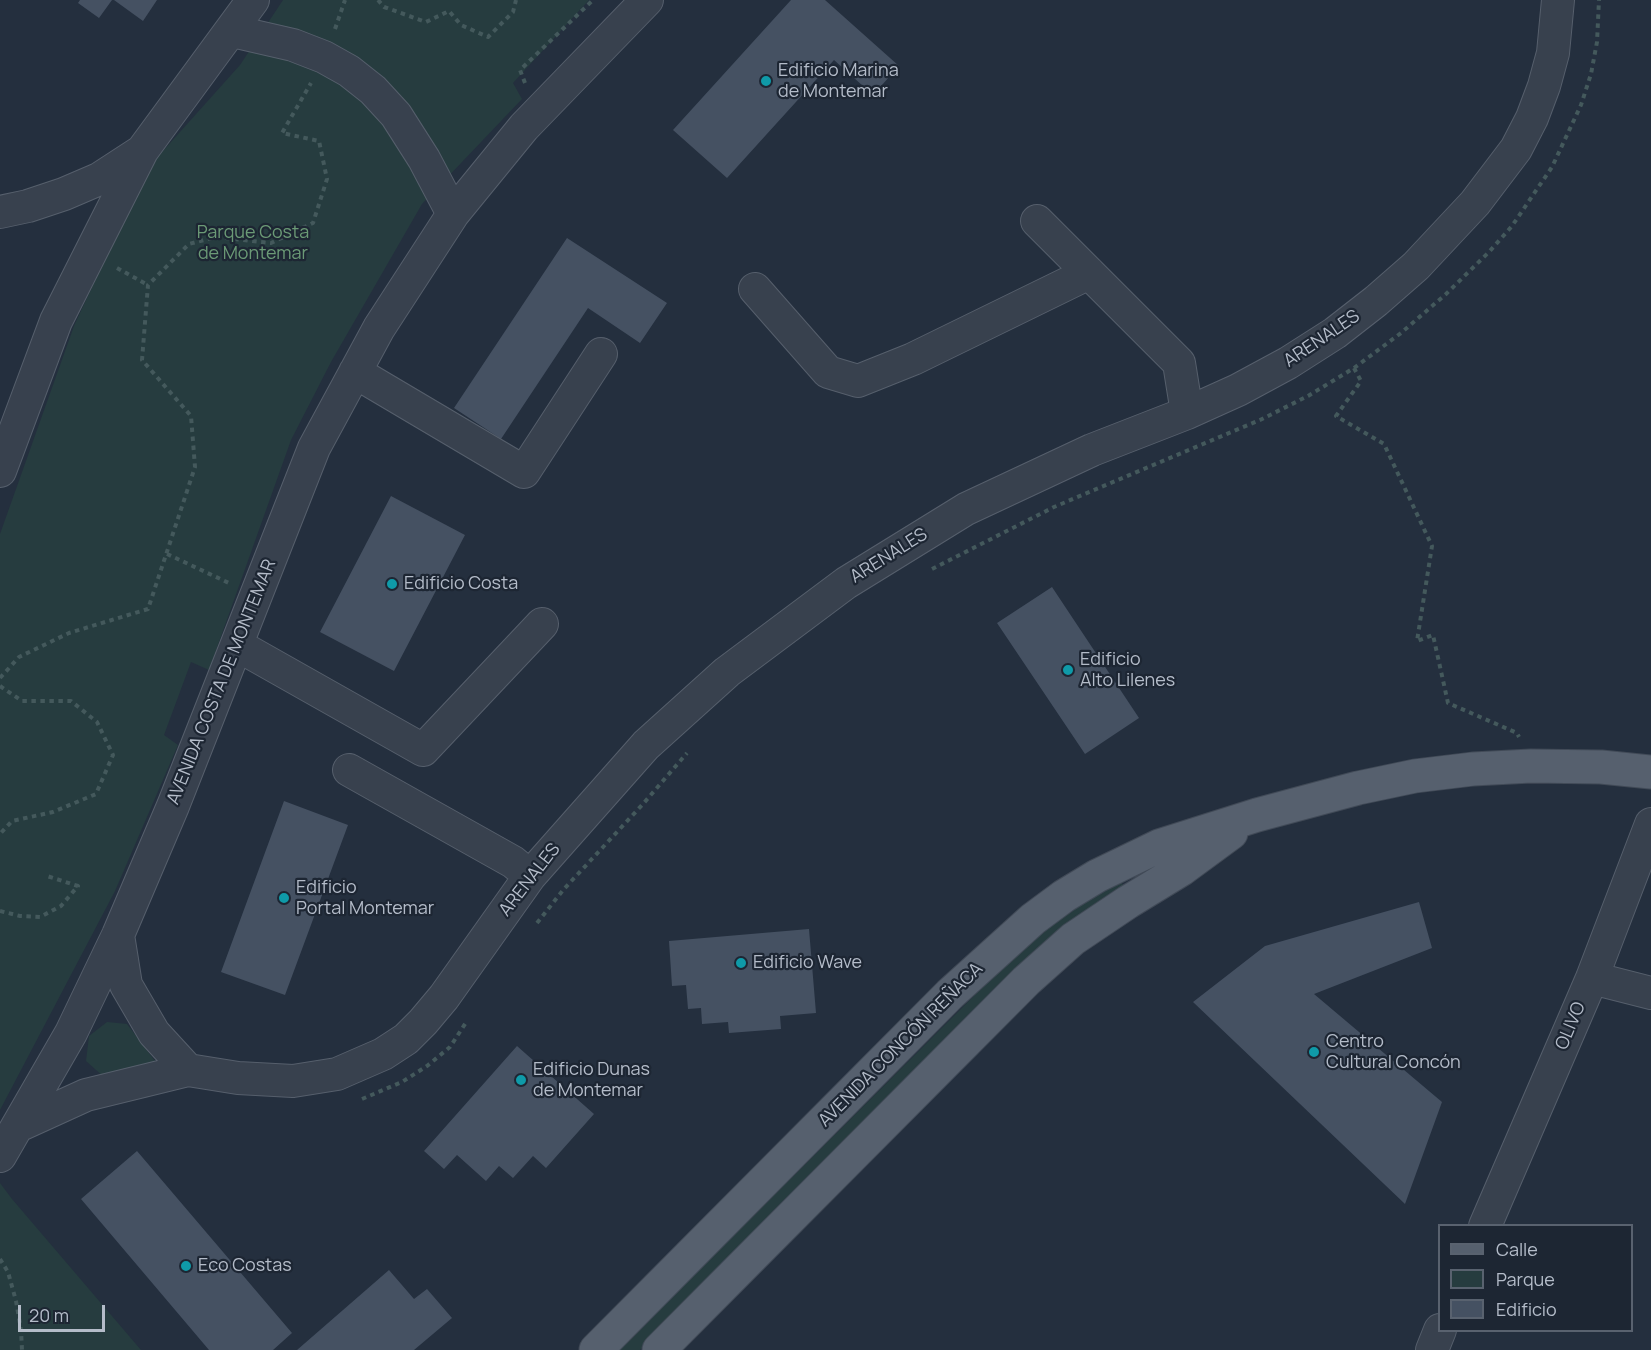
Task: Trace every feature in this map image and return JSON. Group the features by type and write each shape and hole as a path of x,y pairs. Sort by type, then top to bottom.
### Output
{"main road":[{"name":"AVENIDA CONCÓN REÑACA","path":"596,1350 950,994 1033,918 1064,896 1128,860 1160,846 1257,815 1358,788 1415,776 1531,765 1600,767 1651,772"},
{"name":"AVENIDA CONCÓN REÑACA","path":"659,1350 1026,981 1073,939 1182,868 1257,815"}],"street":[{"path":"0,471 56,321 142,151 253,0"},
{"name":"AVENIDA COSTA DE MONTEMAR","path":"0,1156 71,1033 118,936 173,806 314,448 379,328 453,214 524,127 647,0"},
{"name":"ARENALES","path":"18,1126 86,1095 188,1070 238,1078 293,1081 337,1074 383,1054 406,1038 430,1014 530,876 646,745 727,672 846,583 966,509 1092,450 1187,413 1248,385 1335,333 1416,267 1453,229 1516,149 1532,118 1544,86 1553,53 1558,0"},
{"path":"232,31 292,45 324,57 349,71 373,90 396,115 424,159 453,214"},
{"path":"0,212 55,197 99,179 142,151"},
{"path":"1037,221 1179,363 1187,413"},
{"path":"755,289 828,372 858,381 914,359 1089,273"},
{"path":"355,372 524,472 601,354"},
{"path":"237,645 423,750 542,624"},
{"path":"349,770 513,861 530,876"},
{"name":"OLIVO","path":"1486,1224 1592,978 1651,824"},
{"path":"118,936 126,985 154,1033 188,1070"},
{"path":"1592,978 1651,993"},
{"path":"1432,1350 1439,1332"}],"path":[{"path":"0,678 19,657 69,633 148,609 195,467 191,417 142,360 148,285 189,244 216,237 271,243 313,223 327,179 319,141 282,133 324,57 345,0"},
{"path":"378,0 384,7 426,22 449,10 461,25 488,37 513,12 516,0"},
{"path":"526,88 520,70 593,0"},
{"path":"929,570 1054,507 1260,420 1308,396 1354,368 1401,333 1489,252 1533,198 1552,168 1581,105 1590,74 1597,42 1599,0"},
{"path":"1354,368 1361,381 1336,416 1384,444 1432,546 1417,641 1433,635 1448,703 1517,733 1531,765"},
{"path":"166,554 257,596"},
{"path":"0,686 21,701 71,701 97,722 113,755 96,794 53,812 12,821 0,834"},
{"path":"530,931 564,889 688,752"},
{"path":"0,911 20,916 40,917 62,906 78,886 47,876"},
{"path":"357,1101 385,1090 427,1066 450,1047 467,1020"},
{"path":"0,1259 8,1272 16,1301 22,1350"}],"green space":[{"name":"Parque Costa de Montemar","path":"283,0 589,0 513,83 522,99 422,204 331,362 291,440 209,670 191,662 164,735 178,745 115,891 0,1110 0,534 74,326 146,170 240,65"},
{"path":"1115,880 1121,881 1124,887 1015,975 640,1350 619,1350 1004,966 1052,922"},
{"path":"107,1022 127,1024 158,1065 105,1078 86,1061 89,1036"},
{"path":"0,1183 12,1199 141,1350 0,1350"}],"building":[{"path":"80,0 112,0 99,18 78,3"},
{"path":"114,0 157,0 143,21"},
{"name":"Edificio Marina de Montemar","path":"791,0 825,0 899,66 873,95 834,60 727,178 673,130"},
{"path":"567,238 667,303 640,343 588,308 501,439 454,408"},
{"name":"Edificio Costa","path":"391,496 465,535 394,671 320,632"},
{"name":"Edificio Alto Lilenes","path":"1052,587 1139,718 1085,754 997,623"},
{"name":"Edificio Portal Montemar","path":"284,801 348,825 285,995 221,972"},
{"name":"Centro Cultural Concón","path":"1419,902 1432,948 1314,994 1442,1102 1405,1204 1193,1002 1265,946"},
{"name":"Edificio Wave","path":"809,929 816,1013 780,1016 781,1029 729,1033 728,1022 702,1024 701,1008 688,1009 686,985 672,986 669,941"},
{"name":"Edificio Dunas de Montemar","path":"517,1046 594,1114 546,1168 533,1156 513,1178 499,1166 486,1181 457,1155 444,1169 424,1151"},
{"name":"Eco Costas","path":"137,1151 292,1333 273,1350 209,1350 81,1199"},
{"path":"389,1270 414,1299 427,1289 452,1318 414,1350 297,1350"}],"place":[{"name":"Edificio Marina de Montemar","path":"766,81"},
{"name":"Edificio Costa","path":"392,584"},
{"name":"Edificio Alto Lilenes","path":"1068,670"},
{"name":"Edificio Portal Montemar","path":"284,898"},
{"name":"Edificio Wave","path":"741,963"},
{"name":"Centro Cultural Concón","path":"1314,1052"},
{"name":"Edificio Dunas de Montemar","path":"521,1080"},
{"name":"Eco Costas","path":"186,1266"}]}
